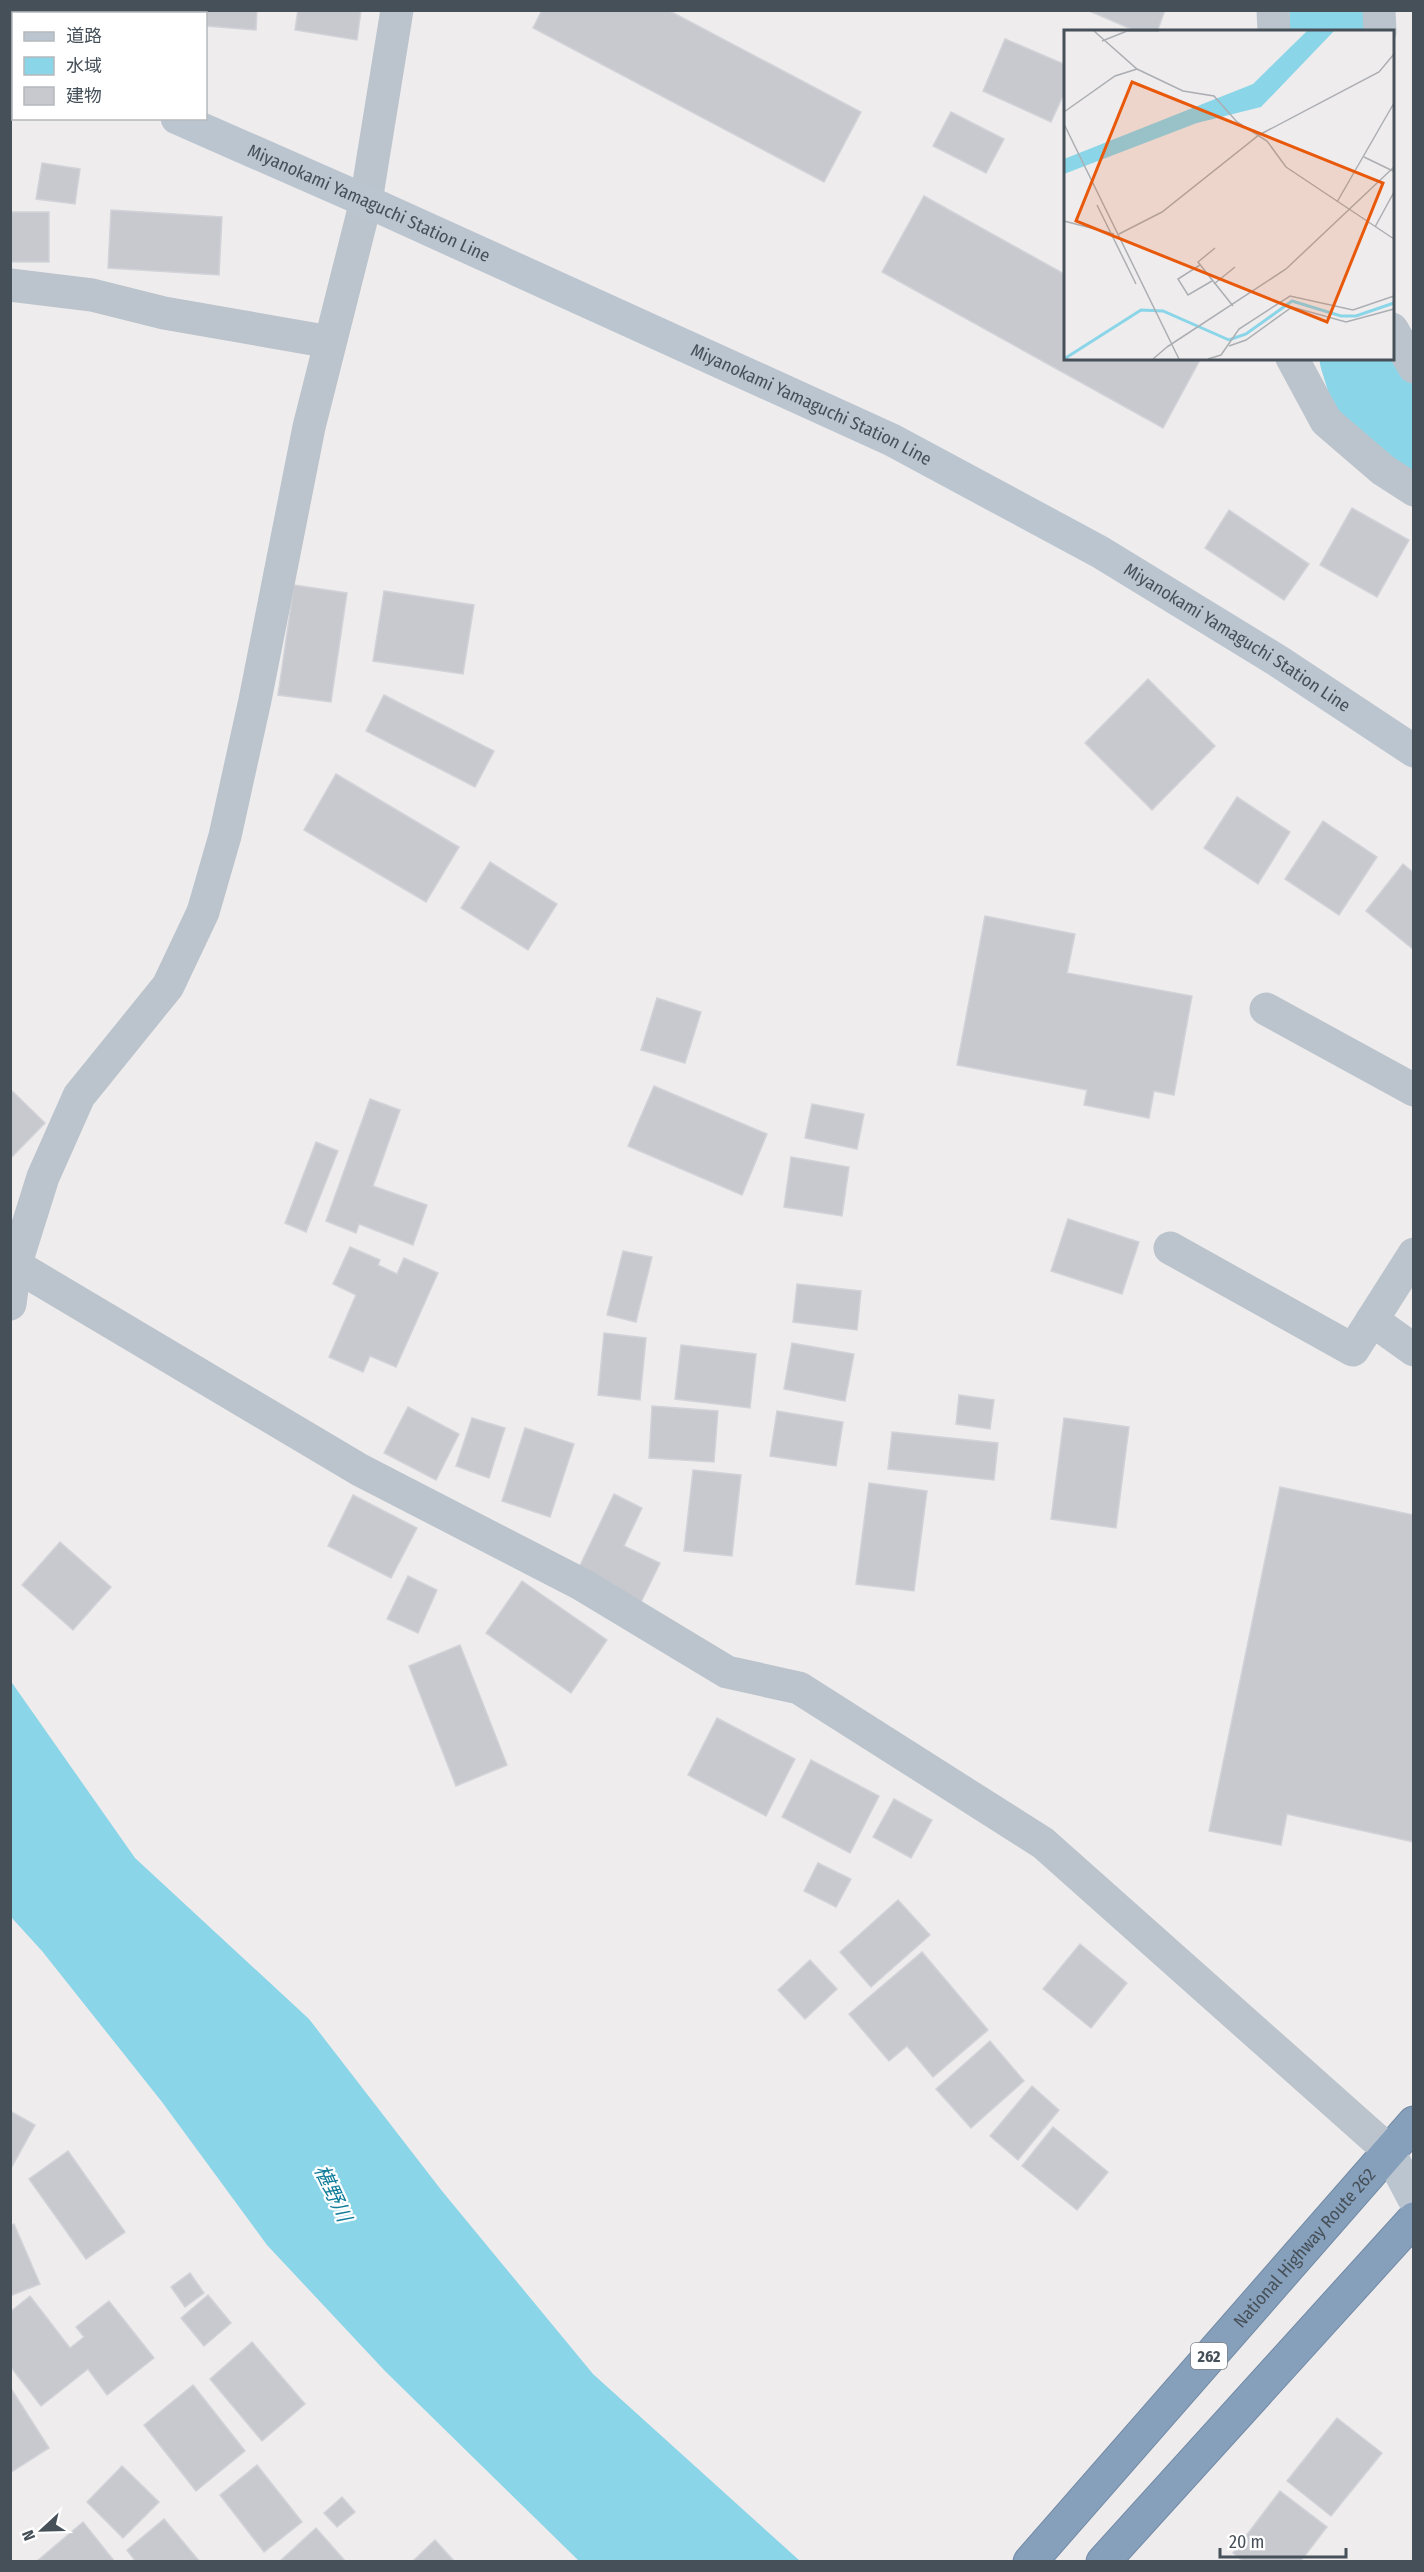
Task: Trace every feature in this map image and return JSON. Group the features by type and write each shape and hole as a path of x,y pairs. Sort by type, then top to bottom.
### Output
{"highway":[{"name":"National Highway Route 262","path":"1030,2562 1413,2123"},
{"path":"1103,2562 1413,2219"}],"main road":[{"name":"Miyanokami Yamaguchi Station Line","path":"182,120 366,201 892,440 1100,552 1278,661 1413,751"},
{"path":"1388,2150 1413,2199"}],"street":[{"path":"10,1304 13,1264 43,1177 79,1096 168,986 203,912 225,836 309,427 366,201 397,10"},
{"path":"1273,10 1274,30"},
{"path":"1379,10 1380,30"},
{"path":"10,285 92,295 164,313 330,342"},
{"path":"1394,333 1413,367"},
{"path":"1293,360 1326,421 1383,470 1413,490"},
{"path":"1266,1009 1413,1090"},
{"path":"1170,1248 1353,1350 1413,1254"},
{"path":"13,1264 360,1470 580,1584 727,1672 799,1688 1043,1843 1388,2150"},
{"path":"1372,1320 1413,1350"}],"water":[{"name":"椹野川","path":"10,1680 135,1858 309,2019 442,2191 593,2374 800,2561 579,2561 385,2371 267,2245 162,2102 42,1951 11,1917"}],"building":[{"path":"198,10 257,10 256,30 207,26 207,12 198,12"},
{"path":"298,10 361,10 357,40 295,30"},
{"path":"542,10 668,10 861,112 824,182 533,28"},
{"path":"1087,10 1165,10 1158,30 1133,30"},
{"path":"1005,39 1064,64 1064,93 1051,122 983,91"},
{"path":"951,112 1004,139 986,173 933,146"},
{"path":"42,163 80,169 75,204 36,199"},
{"path":"924,196 1064,274 1064,360 1200,360 1163,428 882,272"},
{"path":"111,210 222,217 219,275 108,268"},
{"path":"10,212 49,212 49,262 10,262"},
{"path":"1352,508 1409,540 1377,597 1320,565"},
{"path":"1229,510 1309,564 1284,600 1205,548"},
{"path":"294,585 347,593 331,702 278,695"},
{"path":"384,591 474,605 463,674 373,661"},
{"path":"1148,679 1215,746 1152,810 1085,743"},
{"path":"384,695 494,751 475,787 366,731"},
{"path":"336,774 459,847 426,902 304,830"},
{"path":"1237,797 1290,832 1258,884 1204,848"},
{"path":"1323,821 1377,857 1339,915 1285,879"},
{"path":"490,862 557,904 528,950 461,908"},
{"path":"1403,864 1414,873 1414,950 1366,911"},
{"path":"985,916 1075,934 1067,973 1192,996 1174,1095 1154,1091 1149,1118 1084,1105 1087,1090 957,1065"},
{"path":"657,998 701,1012 685,1063 641,1050"},
{"path":"654,1086 767,1134 742,1195 628,1146"},
{"path":"10,1089 45,1123 10,1159"},
{"path":"370,1099 400,1110 373,1186 427,1205 413,1245 359,1224 356,1233 326,1221"},
{"path":"812,1104 864,1114 857,1149 805,1138"},
{"path":"316,1142 338,1151 306,1232 285,1223"},
{"path":"791,1157 849,1167 842,1216 784,1207"},
{"path":"1068,1219 1139,1242 1122,1294 1051,1271"},
{"path":"350,1247 380,1260 378,1265 397,1274 404,1258 438,1273 396,1367 370,1356 363,1372 329,1357 356,1295 333,1284"},
{"path":"623,1251 652,1257 636,1322 607,1315"},
{"path":"797,1284 861,1291 857,1330 793,1322"},
{"path":"604,1333 646,1338 640,1400 598,1395"},
{"path":"792,1343 854,1354 845,1401 784,1389"},
{"path":"681,1345 756,1354 750,1408 675,1399"},
{"path":"959,1395 994,1400 990,1429 956,1424"},
{"path":"652,1406 718,1411 714,1462 649,1458"},
{"path":"408,1407 459,1434 436,1480 384,1453"},
{"path":"777,1411 843,1422 836,1466 770,1456"},
{"path":"472,1418 505,1428 489,1478 456,1466"},
{"path":"1064,1418 1129,1427 1116,1528 1051,1519"},
{"path":"525,1428 574,1444 550,1517 502,1501"},
{"path":"892,1432 998,1443 994,1480 888,1469"},
{"path":"693,1470 741,1475 732,1556 684,1551"},
{"path":"869,1483 927,1491 914,1591 856,1584"},
{"path":"1280,1487 1414,1515 1414,1842 1287,1814 1281,1845 1209,1831"},
{"path":"614,1494 642,1508 624,1546 660,1563 641,1602 577,1572"},
{"path":"353,1495 417,1528 391,1578 328,1546"},
{"path":"60,1542 111,1587 73,1630 22,1585"},
{"path":"408,1576 437,1590 418,1633 387,1619"},
{"path":"522,1581 607,1640 571,1693 486,1633"},
{"path":"460,1645 507,1765 456,1786 409,1666"},
{"path":"717,1718 795,1759 766,1816 688,1775"},
{"path":"811,1760 879,1796 850,1853 782,1817"},
{"path":"894,1799 932,1820 911,1858 873,1837"},
{"path":"818,1863 851,1879 836,1907 804,1891"},
{"path":"898,1900 930,1935 871,1987 840,1952"},
{"path":"1080,1944 1127,1983 1091,2028 1043,1989"},
{"path":"922,1952 988,2030 933,2077 907,2046 889,2061 849,2014"},
{"path":"810,1960 837,1989 805,2019 778,1990"},
{"path":"990,2041 1024,2081 971,2128 936,2089"},
{"path":"1032,2086 1059,2110 1018,2160 990,2136"},
{"path":"10,2111 35,2125 10,2170"},
{"path":"1053,2127 1108,2172 1077,2210 1022,2166"},
{"path":"68,2151 125,2232 86,2259 29,2179"},
{"path":"14,2224 40,2284 10,2296 10,2226"},
{"path":"190,2273 204,2293 185,2307 171,2287"},
{"path":"208,2295 231,2323 204,2346 181,2318"},
{"path":"30,2296 70,2348 84,2337 76,2327 109,2301 154,2358 107,2395 88,2369 41,2406 10,2366 10,2312"},
{"path":"252,2342 305,2404 262,2441 210,2379"},
{"path":"193,2385 245,2451 196,2491 144,2425"},
{"path":"10,2387 49,2448 10,2473"},
{"path":"1337,2418 1382,2453 1331,2516 1287,2481"},
{"path":"257,2465 302,2522 264,2552 220,2495"},
{"path":"122,2466 159,2502 123,2538 87,2502"},
{"path":"1280,2491 1327,2527 1300,2562 1244,2562 1233,2553"},
{"path":"342,2497 355,2512 337,2527 324,2513"},
{"path":"164,2519 200,2562 136,2562 127,2550"},
{"path":"83,2522 115,2562 36,2562"},
{"path":"316,2528 346,2562 279,2562"},
{"path":"435,2540 455,2562 412,2562"}],"waterway":[{"path":"1327,10 1327,30"},
{"path":"1358,360 1366,387 1414,440"}]}
